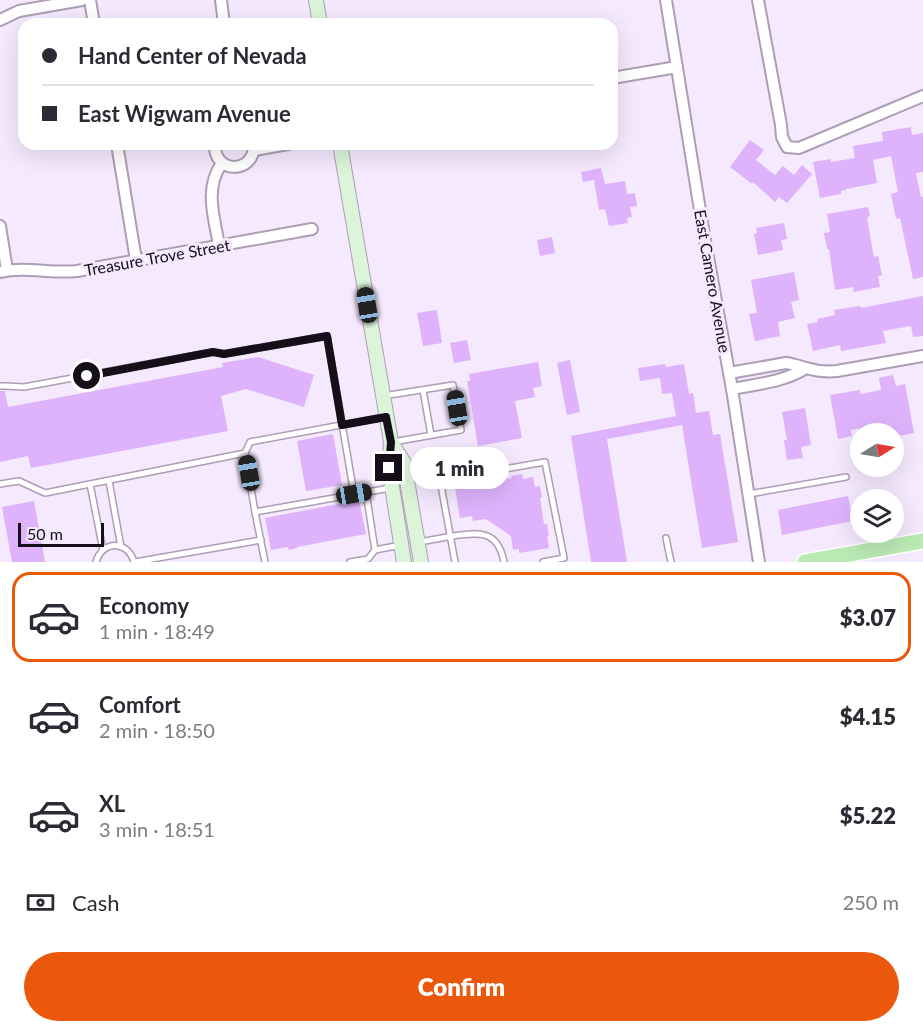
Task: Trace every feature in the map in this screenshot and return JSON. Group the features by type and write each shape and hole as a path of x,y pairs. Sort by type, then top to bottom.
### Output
{"main road":[{"path":"316,0 319,18"},
{"path":"341,150 391,442 389,468 404,562"},
{"path":"391,442 404,463 421,562"},
{"path":"805,562 923,541"}],"street":[{"path":"0,20 18,6 82,0"},
{"path":"90,0 93,18"},
{"path":"221,0 223,18"},
{"name":"East Camero Avenue","path":"666,0 759,562"},
{"path":"758,0 782,137 787,147 799,148 923,96"},
{"path":"618,77 677,67"},
{"path":"118,150 136,261"},
{"path":"215,150 222,163 234,167 251,159 253,150"},
{"path":"219,245 212,184 215,173 222,163"},
{"path":"0,226 4,271"},
{"name":"Treasure Trove Street","path":"4,271 37,269 63,273 312,229"},
{"path":"729,373 786,363 827,372 923,356"},
{"path":"732,389 791,376 806,368"}],"lane":[{"path":"0,387 24,387 213,352 224,354 327,336 354,494"},
{"path":"770,366 773,381"},
{"path":"382,396 453,385 461,430 391,442"},
{"path":"423,390 431,435"},
{"path":"265,562 245,453 250,442 386,417"},
{"path":"0,484 19,481 45,493 245,453"},
{"path":"455,562 440,480 545,462 564,558 543,562"},
{"path":"749,494 846,477"},
{"path":"109,481 121,547"},
{"path":"90,484 103,549"},
{"path":"255,512 392,487"},
{"path":"351,562 368,561 375,550 366,492"},
{"path":"418,542 474,533 483,534 493,538 500,546 504,562"},
{"path":"666,537 671,562"},
{"path":"96,562 103,549 114,545 129,551 134,562 261,540"},
{"path":"375,550 401,545"}],"building":[{"path":"911,127 912,135 923,133 923,172 916,173 921,197 923,197 923,277 913,279 900,218 896,219 891,194 898,192 891,156 873,160 877,183 846,189 841,191 841,194 820,198 813,162 855,158 853,146 883,141 882,132"},
{"path":"750,140 764,150 756,160 775,175 783,166 794,175 802,165 812,174 787,203 779,197 775,202 753,182 752,184 730,167"},
{"path":"601,168 605,184 625,181 627,194 635,193 637,206 630,207 632,217 627,218 628,223 609,226 605,209 599,210 594,180 583,182 581,172"},
{"path":"868,207 870,216 867,217 874,257 878,256 882,275 878,276 880,287 854,292 853,287 835,290 829,249 827,249 824,233 830,232 827,214"},
{"path":"784,223 787,239 781,240 783,250 758,255 754,234 757,233 756,228"},
{"path":"552,237 555,253 540,256 537,240"},
{"path":"794,272 799,300 791,302 795,318 778,322 780,336 755,341 749,314 757,313 751,280"},
{"path":"923,296 923,336 913,337 911,326 883,331 886,343 841,351 840,345 813,351 807,324 835,315 834,310 860,306 861,308"},
{"path":"437,310 442,343 423,346 417,313"},
{"path":"467,340 471,360 454,363 450,343"},
{"path":"258,357 314,375 304,407 246,389 221,396 228,431 31,468 28,456 0,462 0,391 5,391 8,407 223,367 222,363"},
{"path":"570,360 580,412 567,415 557,363"},
{"path":"538,362 542,386 533,388 535,397 515,401 522,438 478,446 467,381 470,381 469,374"},
{"path":"665,364 666,367 684,364 689,394 693,393 696,413 709,411 713,435 720,434 738,542 702,548 682,425 607,439 627,562 591,562 571,436 676,416 672,393 662,394 660,378 640,381 638,368"},
{"path":"893,375 896,386 905,384 914,433 904,435 904,423 850,423 850,436 838,439 830,395 860,390 861,394 881,390 879,378"},
{"path":"805,408 811,445 801,447 803,458 787,460 784,440 787,440 782,412"},
{"path":"333,434 342,485 306,491 297,441"},
{"path":"522,474 523,479 533,477 535,487 540,486 549,548 519,553 519,549 513,550 511,536 486,519 473,521 472,516 460,518 455,488 484,481 484,483 512,478 511,476"},
{"path":"848,496 850,522 782,535 778,510"},
{"path":"359,500 366,534 289,550 288,547 271,550 265,518"},
{"path":"34,501 45,562 12,562 2,507"}],"route":[{"path":"87,376 213,352 224,354 327,336 342,425 386,417 391,442 389,468"}]}
